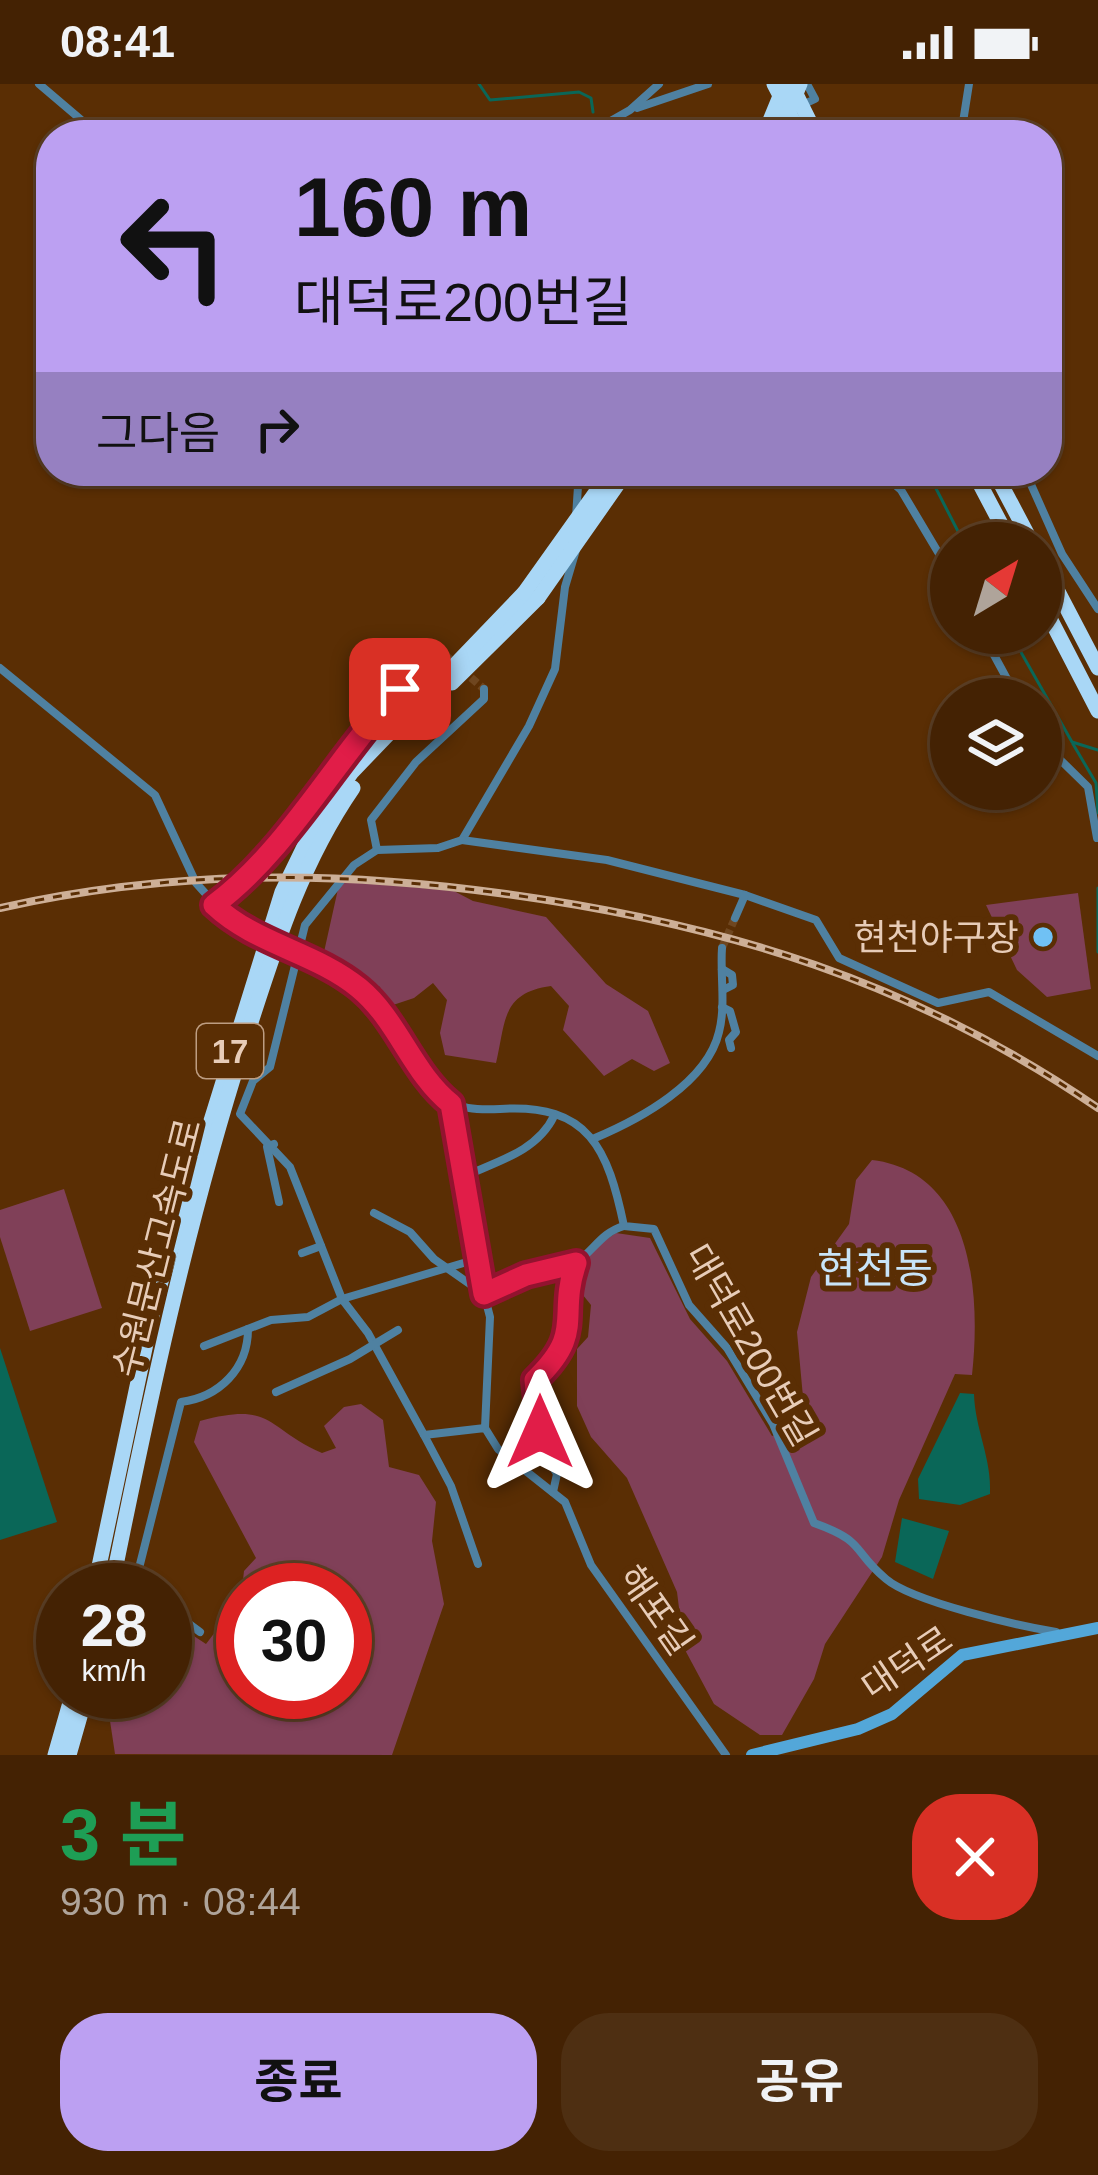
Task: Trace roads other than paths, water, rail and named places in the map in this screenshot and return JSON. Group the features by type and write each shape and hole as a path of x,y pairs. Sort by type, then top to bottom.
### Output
{"highway":[{"path":"774,84 799,120"},
{"path":"788,84 802,120"},
{"path":"771,120 788,84"},
{"path":"786,120 804,84"},
{"name":"수원문산고속도로","path":"100,1563 155,1300 282,892 315,824 352,772 531,595 601,486"},
{"name":"수원문산고속도로","path":"116,1563 168,1306 290,902 316,843 361,777 531,595 615,486"},
{"path":"981,486 1000,522"},
{"path":"1002,486 1022,522"},
{"path":"1062,599 1098,668"},
{"path":"1062,642 1098,711"},
{"path":"55,1755 73,1719"},
{"path":"69,1755 74,1719"}],"street":[{"path":"39,84 81,120"},
{"path":"630,110 659,84"},
{"path":"612,120 708,84"},
{"path":"772,120 815,99 804,84"},
{"path":"963,120 969,84"},
{"path":"462,840 529,726 555,670 565,587 576,558 578,486"},
{"path":"896,486 930,539"},
{"path":"1032,486 1061,554 1098,609"},
{"path":"214,905 285,837 322,782 384,707 433,655 444,654"},
{"path":"0,668 155,795 196,884 214,905 232,922 322,964 358,987 390,1018 436,1092 451,1104 481,1110 520,1108 554,1116 575,1121 595,1138 612,1171 623,1226 611,1230 576,1263 526,1275 484,1294"},
{"path":"377,850 371,820 416,762 484,699 484,689"},
{"path":"1062,762 1088,787 1097,838"},
{"path":"478,1564 451,1486 374,1346 342,1299 304,1192 274,1144 240,1114 253,1081 269,1067 305,925 354,865 377,850 438,848 462,840 607,860 745,895 816,920 839,958 938,1003 989,992 1098,1056"},
{"path":"735,917 745,895"},
{"path":"595,1138 653,1112 704,1068 719,1034 722,948"},
{"path":"722,1007 730,1011 736,1032 729,1040 731,1048"},
{"path":"424,1435 485,1428 490,1317 451,1104"},
{"path":"467,1175 514,1155 546,1132 554,1116"},
{"path":"274,1144 267,1148 279,1202"},
{"path":"374,1213 410,1232 447,1268 484,1294"},
{"name":"대덕로200번길","path":"623,1226 654,1229 689,1305 727,1348 773,1424 814,1523 852,1537 886,1580 911,1592 1006,1624 1064,1633"},
{"path":"302,1252 321,1246"},
{"path":"204,1346 271,1319 308,1317 342,1299 477,1259"},
{"name":"해포길","path":"553,1492 557,1474 545,1454 535,1380 556,1359 569,1336 566,1290 576,1263"},
{"path":"140,1563 181,1402 206,1399 225,1385 248,1349 248,1329"},
{"path":"276,1392 398,1330"},
{"name":"해포길","path":"485,1428 498,1449 565,1502 591,1565 726,1755"},
{"path":"192,1626 200,1632"},
{"name":"대덕로","path":"752,1755 859,1729 892,1714 962,1655 1098,1628"}],"water":[{"path":"0,1348 57,1522 0,1540"},
{"path":"960,1393 974,1394 990,1494 960,1505 919,1499 918,1479"},
{"path":"902,1518 949,1531 933,1579 895,1562"}],"waterway":[{"path":"479,84 490,100 579,92 591,98 593,112"},
{"path":"935,486 953,522"},
{"path":"1022,654 1072,742 1098,750"},
{"path":"1073,744 1096,783 1098,813"},
{"path":"1098,888 1098,952"}],"tunnel":[{"path":"444,654 484,689"},
{"path":"722,948 735,918"}],"railway":[{"path":"0,908 127,886 252,878 442,886 587,907 741,942 888,993 1029,1064 1098,1108"}],"place":[{"name":"현천야구장","path":"1043,937"}],"district":[{"name":"현천동","path":"875,1268"}]}
